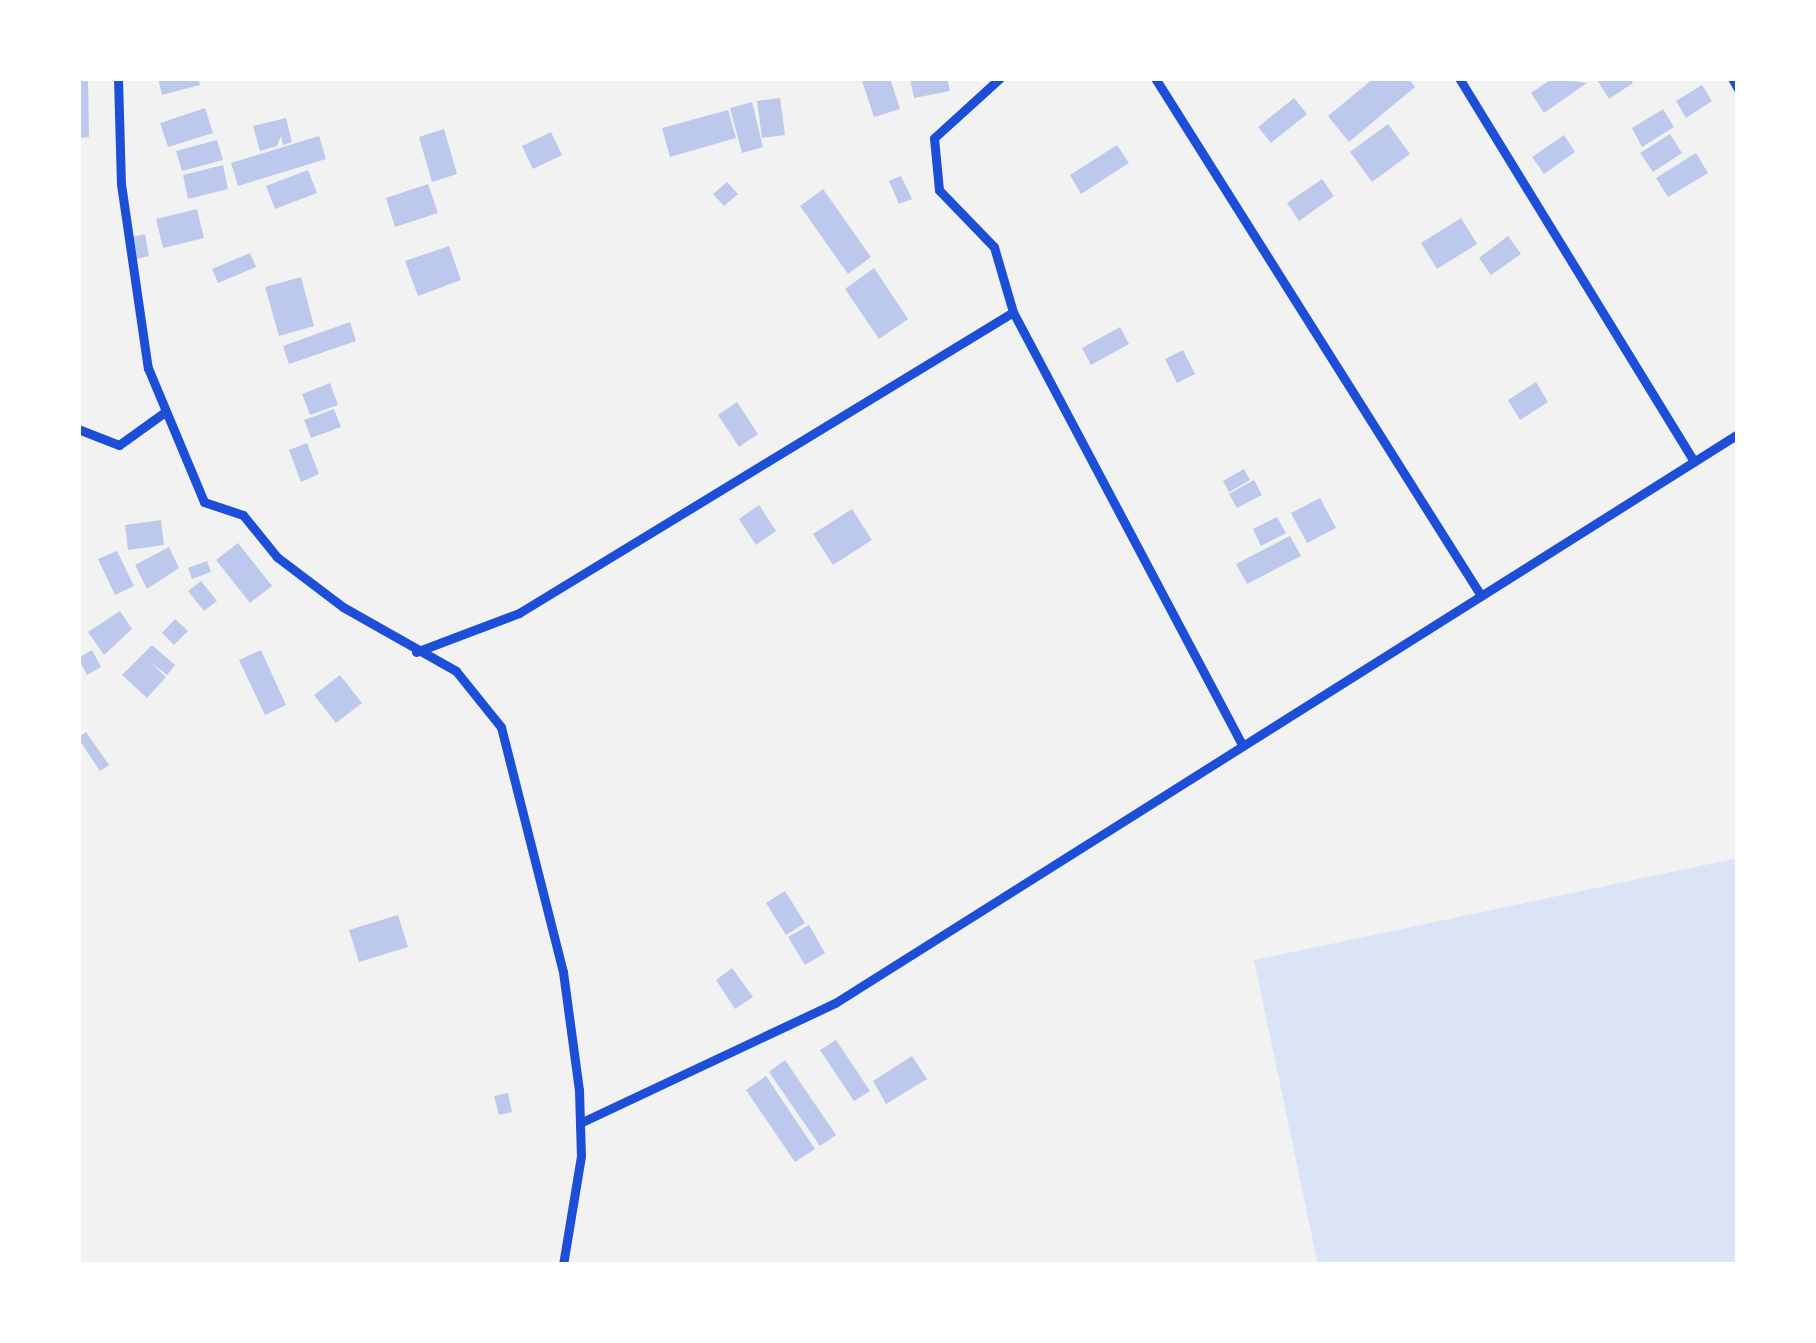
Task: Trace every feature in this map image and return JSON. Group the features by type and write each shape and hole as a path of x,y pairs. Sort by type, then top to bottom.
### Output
{"street":[{"path":"118,78 138,314 165,412 204,502 243,515 277,557 416,652 457,671 506,742 535,885 563,972 580,1123 563,1265"},
{"path":"1000,78 934,138 939,190 994,247 1013,312 1241,742"},
{"path":"1155,78 1480,595"},
{"path":"1460,78 1694,462"},
{"path":"1732,78 1738,89"},
{"path":"416,652 519,613 1013,312"},
{"path":"78,429 118,445 165,412"},
{"path":"580,1123 835,1003 1241,742 1738,434"}],"shaded area":[{"path":"1738,858 1738,1265 1318,1265 1254,960"}],"building":[{"path":"78,78 88,78 89,137 78,138"},
{"path":"158,78 198,78 200,85 162,95"},
{"path":"861,78 890,78 900,109 874,117"},
{"path":"910,78 947,78 950,91 914,98"},
{"path":"1374,78 1408,78 1415,87 1349,142 1328,116"},
{"path":"1553,78 1587,83 1544,113 1531,93"},
{"path":"1596,78 1630,78 1633,83 1609,99"},
{"path":"1702,85 1712,101 1686,118 1676,101"},
{"path":"780,98 785,135 762,138 757,101"},
{"path":"1294,98 1307,114 1271,143 1258,127"},
{"path":"752,102 763,147 742,153 730,108"},
{"path":"205,108 213,133 168,147 160,123"},
{"path":"1663,109 1674,127 1642,147 1632,128"},
{"path":"728,110 736,138 670,157 662,128"},
{"path":"286,118 292,142 283,145 281,136 277,146 260,151 253,126"},
{"path":"1388,124 1410,154 1372,182 1350,152"},
{"path":"444,129 457,174 432,182 419,137"},
{"path":"551,132 562,155 533,169 522,146"},
{"path":"1670,134 1682,153 1653,172 1640,153"},
{"path":"1564,135 1575,152 1544,174 1532,157"},
{"path":"319,136 326,159 238,186 231,163"},
{"path":"217,140 223,160 182,171 176,151"},
{"path":"1117,145 1129,163 1081,194 1070,175"},
{"path":"1696,153 1708,173 1668,197 1656,178"},
{"path":"223,165 228,189 188,199 183,175"},
{"path":"308,170 317,193 275,209 266,186"},
{"path":"901,176 912,199 899,204 889,181"},
{"path":"1322,179 1334,196 1299,221 1287,203"},
{"path":"727,182 738,194 724,206 713,194"},
{"path":"428,184 438,213 395,227 386,198"},
{"path":"823,189 871,257 848,274 800,206"},
{"path":"197,209 204,238 163,248 156,219"},
{"path":"1461,218 1477,244 1437,269 1421,243"},
{"path":"145,234 149,256 136,259 132,237"},
{"path":"1508,236 1521,254 1491,275 1479,258"},
{"path":"449,246 461,280 418,296 405,261"},
{"path":"250,253 256,267 218,283 212,269"},
{"path":"874,268 908,319 879,339 845,289"},
{"path":"301,277 314,326 279,336 265,287"},
{"path":"350,322 356,341 289,364 283,346"},
{"path":"1120,327 1129,344 1091,365 1082,348"},
{"path":"1183,350 1195,374 1177,383 1165,359"},
{"path":"1536,382 1548,402 1520,420 1508,400"},
{"path":"330,383 338,405 310,415 302,394"},
{"path":"737,402 758,434 739,447 718,415"},
{"path":"334,409 341,427 311,438 304,420"},
{"path":"307,443 319,474 301,482 289,450"},
{"path":"1244,469 1250,480 1229,492 1223,481"},
{"path":"1254,480 1262,495 1237,508 1229,494"},
{"path":"1320,498 1336,528 1307,543 1291,513"},
{"path":"759,505 776,531 756,545 739,519"},
{"path":"852,509 872,540 833,565 813,534"},
{"path":"1277,517 1286,533 1261,546 1253,529"},
{"path":"161,520 164,545 128,550 125,525"},
{"path":"1290,536 1301,556 1247,584 1236,564"},
{"path":"238,543 272,586 250,603 216,560"},
{"path":"169,547 179,568 147,589 135,565"},
{"path":"117,551 134,586 115,595 98,559"},
{"path":"207,561 211,572 192,579 188,568"},
{"path":"201,581 217,601 204,611 188,591"},
{"path":"120,611 132,629 104,655 88,632"},
{"path":"175,619 188,631 174,645 162,633"},
{"path":"152,645 175,665 167,675 150,662 166,677 147,698 122,675"},
{"path":"92,650 101,667 87,675 78,658"},
{"path":"261,650 286,705 265,715 239,660"},
{"path":"340,675 362,703 336,723 314,695"},
{"path":"86,732 109,765 100,771 78,738"},
{"path":"785,891 805,923 786,935 766,903"},
{"path":"398,915 408,947 359,962 349,930"},
{"path":"809,925 825,953 805,965 788,937"},
{"path":"732,968 753,997 735,1009 716,980"},
{"path":"836,1040 870,1091 854,1101 820,1050"},
{"path":"912,1056 927,1079 886,1104 873,1081"},
{"path":"785,1060 836,1135 820,1146 769,1072"},
{"path":"766,1076 815,1149 795,1162 746,1090"},
{"path":"508,1093 512,1112 499,1115 494,1096"}]}
